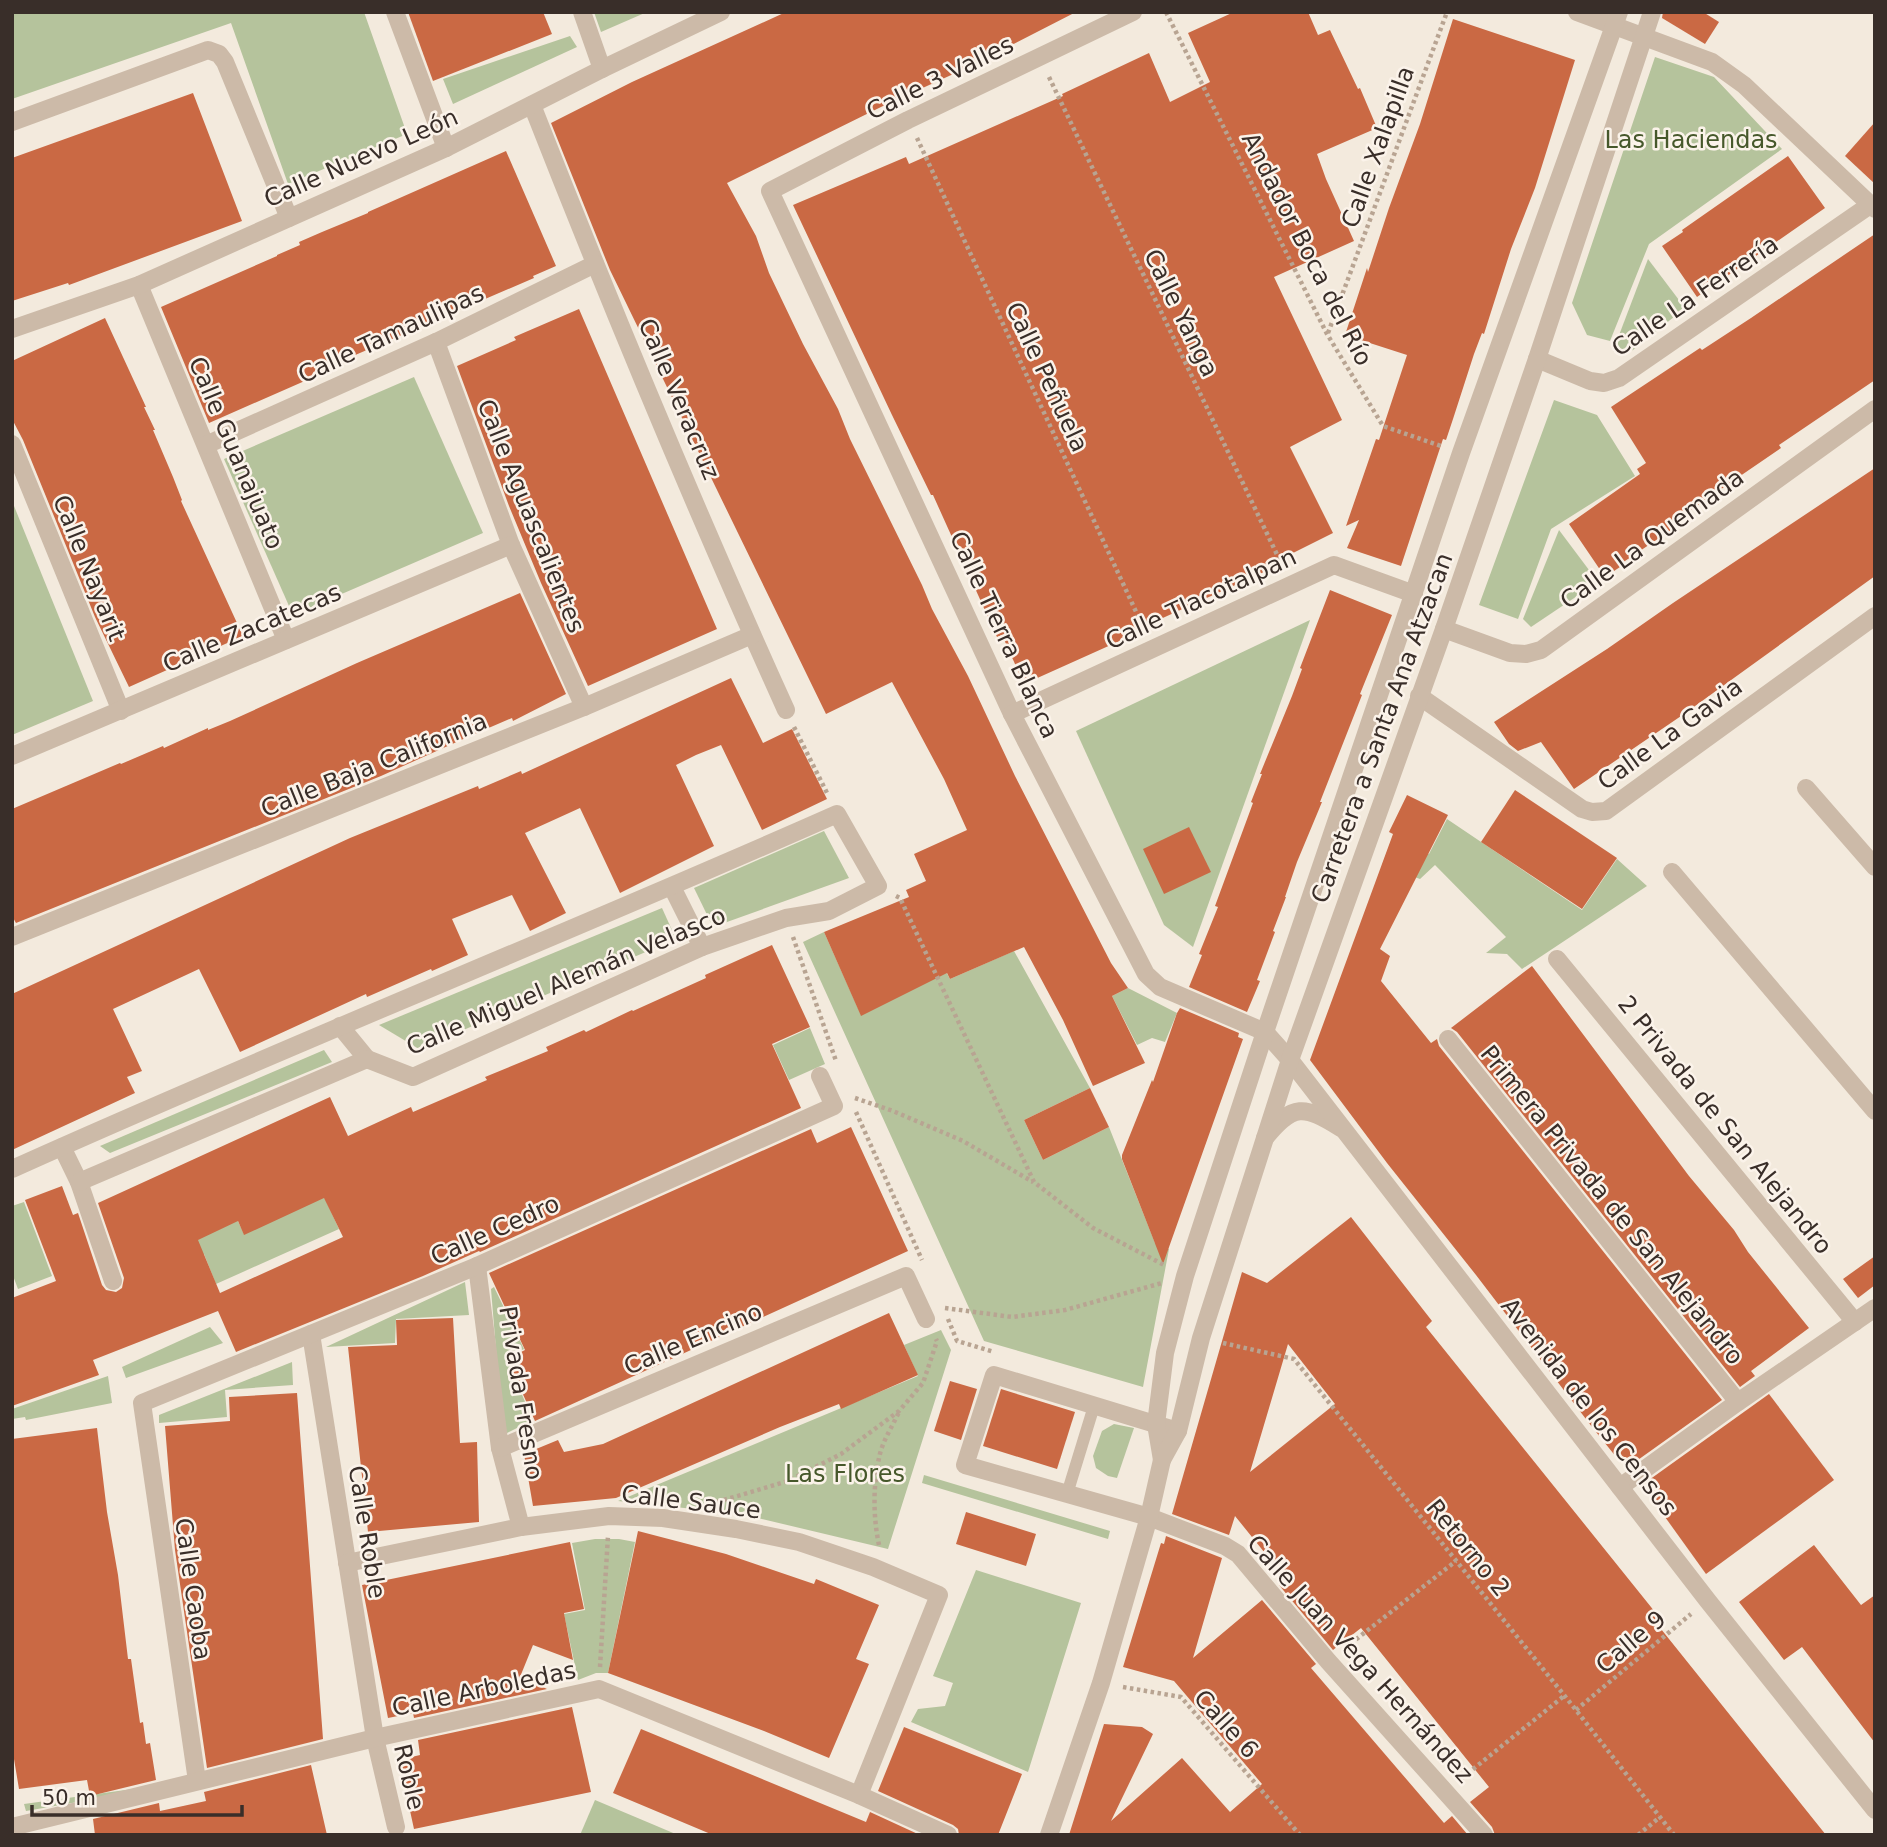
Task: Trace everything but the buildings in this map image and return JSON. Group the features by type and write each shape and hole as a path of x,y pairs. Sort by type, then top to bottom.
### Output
{"street":[{"path":"395,12 446,148"},
{"path":"582,12 602,69"},
{"name":"Calle Nuevo León","path":"12,329 139,285 446,148 721,12"},
{"name":"Calle 3 Valles","path":"770,191 908,120 1133,12"},
{"path":"1577,12 1617,19 1643,35 1712,62 1728,72 1873,207"},
{"name":"Carretera a Santa Ana Atzacan","path":"1049,1835 1101,1683 1149,1517 1162,1460 1178,1432 1201,1338 1290,1060 1444,629 1652,12"},
{"name":"Carretera a Santa Ana Atzacan","path":"1162,1460 1156,1424 1165,1353 1185,1276 1461,453 1617,19"},
{"path":"12,122 208,50 219,54 225,62 289,218"},
{"name":"Calle Veracruz","path":"532,105 595,264 786,710"},
{"name":"Calle Tierra Blanca","path":"770,191 1012,714 1146,974 1160,987 1265,1032"},
{"name":"Calle La Ferrería","path":"1537,359 1590,381 1604,383 1619,378 1873,207"},
{"name":"Calle Tamaulipas","path":"206,444 436,342 595,264"},
{"name":"Calle Guanajuato","path":"139,285 286,640"},
{"name":"Calle Aguascalientes","path":"436,342 511,545 584,707"},
{"name":"Calle La Quemada","path":"1444,629 1510,653 1526,654 1541,650 1875,409"},
{"name":"Calle Nayarit","path":"12,444 121,711"},
{"name":"Calle Zacatecas","path":"12,756 511,545"},
{"name":"Calle Tlacotalpan","path":"1012,714 1334,565 1414,594"},
{"name":"Calle La Gavia","path":"1419,696 1582,809 1592,812 1606,811 1875,615"},
{"name":"Calle Baja California","path":"12,937 584,707 752,635"},
{"path":"1806,788 1875,867"},
{"path":"837,814 878,886"},
{"name":"Calle Miguel Alemán Velasco","path":"12,1169 837,814"},
{"path":"1672,873 1875,1111"},
{"name":"Calle Miguel Alemán Velasco","path":"367,1059 413,1077 702,947 786,918 829,911 878,886"},
{"path":"672,887 702,947"},
{"name":"2 Privada de San Alejandro","path":"1557,959 1855,1322"},
{"path":"79,1182 367,1059 340,1026"},
{"name":"Avenida de los Censos","path":"1265,1032 1290,1060 1708,1601 1875,1810"},
{"name":"Primera Privada de San Alejandro","path":"1448,1039 1738,1402"},
{"name":"Calle Cedro","path":"142,1403 477,1266 834,1106 820,1076"},
{"path":"1265,1138 1279,1121 1300,1111 1312,1111 1344,1130"},
{"path":"62,1147 79,1182 113,1281"},
{"name":"Privada Fresno","path":"477,1266 500,1448 521,1527"},
{"name":"Calle Encino","path":"500,1448 906,1276 926,1319"},
{"path":"1620,1487 1875,1308"},
{"name":"Calle Roble","path":"311,1334 375,1738"},
{"name":"Calle Juan Vega Hernández","path":"1094,1406 995,1375 965,1465 1149,1517 1225,1546 1238,1554 1328,1661 1485,1835"},
{"name":"Calle Caoba","path":"142,1403 197,1782"},
{"path":"1094,1406 1178,1432"},
{"name":"Calle Sauce","path":"347,1563 521,1527 609,1516 663,1518 799,1542 873,1567 939,1595 859,1796"},
{"name":"Calle Arboledas","path":"12,1827 375,1738 599,1689 948,1835"},
{"name":"Roble","path":"375,1738 396,1827"}],"lane":[{"path":"1067,1494 1094,1406"}],"path":[{"name":"Andador Boca del Río","path":"1166,12 1327,334 1383,426 1461,453"},
{"name":"Calle Xalapilla","path":"1327,334 1447,12"},
{"name":"Calle Yanga","path":"1039,56 1291,584"},
{"name":"Calle Peñuela","path":"908,120 1153,649"},
{"path":"786,710 837,814"},
{"path":"878,886 900,898 1034,1182"},
{"path":"786,918 839,1070"},
{"path":"927,1272 848,1096 893,1111 963,1141 1034,1182 1093,1228 1185,1276"},
{"path":"995,1352 957,1340 944,1308 1012,1317 1065,1310 1185,1276"},
{"path":"713,1503 788,1481 841,1454 899,1411 923,1383 937,1341 926,1319"},
{"name":"Retorno 2","path":"1201,1338 1294,1359 1674,1835"},
{"path":"873,1567 880,1550 874,1523 879,1456 899,1411"},
{"path":"599,1689 609,1516"},
{"path":"1328,1661 1456,1562"},
{"name":"Calle 9","path":"1576,1710 1708,1601"},
{"name":"Calle 6","path":"1101,1683 1181,1697 1300,1835"},
{"path":"1445,1792 1565,1696"},
{"path":"1638,1835 1660,1817"}],"green space":[{"path":"12,12 364,12 407,134 288,184 231,23 12,99"},
{"path":"594,12 647,12 601,32"},
{"path":"570,36 577,47 453,104 443,79"},
{"name":"Las Haciendas","path":"1655,57 1714,77 1782,149 1649,244 1610,341 1587,335 1572,303"},
{"path":"1648,259 1685,308 1633,350 1618,354 1613,351"},
{"path":"414,377 483,533 293,615 224,459"},
{"path":"1554,400 1597,415 1635,476 1551,529 1518,619 1479,605"},
{"path":"12,501 93,701 12,735"},
{"path":"1559,530 1598,582 1531,627 1523,619"},
{"path":"1310,620 1193,947 1164,925 1076,731"},
{"path":"1447,819 1582,910 1617,859 1647,886 1522,969 1507,954 1486,953 1506,937 1435,865 1420,879 1382,865 1393,836 1429,854"},
{"path":"824,831 849,878 713,927 694,888"},
{"path":"909,905 950,979 1014,951 1090,1088 1024,1120 1043,1160 1109,1127 1155,1243 1169,1249 1143,1387 984,1341 803,942 824,932 861,1015"},
{"path":"662,908 676,939 419,1049 379,1025"},
{"path":"1128,988 1177,1013 1165,1042 1152,1038 1137,1045 1112,996"},
{"path":"810,1028 825,1064 789,1080 773,1045"},
{"path":"324,1050 332,1062 110,1153 100,1146"},
{"path":"287,1117 339,1229 216,1284 204,1254 186,1261 206,1154 244,1234"},
{"path":"24,1202 52,1276 18,1289 12,1273 12,1206"},
{"path":"465,1282 469,1315 396,1319 395,1343 326,1347"},
{"path":"494,1287 524,1349 506,1358 533,1420 503,1435 491,1289"},
{"path":"210,1327 223,1343 126,1378 122,1367"},
{"name":"Las Flores","path":"941,1330 951,1350 888,1549 741,1514 618,1501 918,1376 904,1345"},
{"path":"292,1362 293,1385 225,1390 227,1417 159,1423 159,1415"},
{"path":"108,1376 112,1403 26,1420 25,1417 12,1419 12,1409"},
{"path":"1114,1424 1134,1428 1117,1478 1096,1468 1093,1456 1102,1431"},
{"path":"924,1475 1110,1531 1108,1539 922,1483"},
{"path":"595,1539 635,1542 608,1673 596,1673 578,1680 564,1614 585,1610 572,1543"},
{"path":"976,1570 1081,1603 1028,1772 911,1722 918,1709 945,1706 953,1683 933,1676"},
{"path":"140,1788 141,1791 26,1811 24,1804"},
{"path":"595,1800 678,1835 580,1835"}]}
